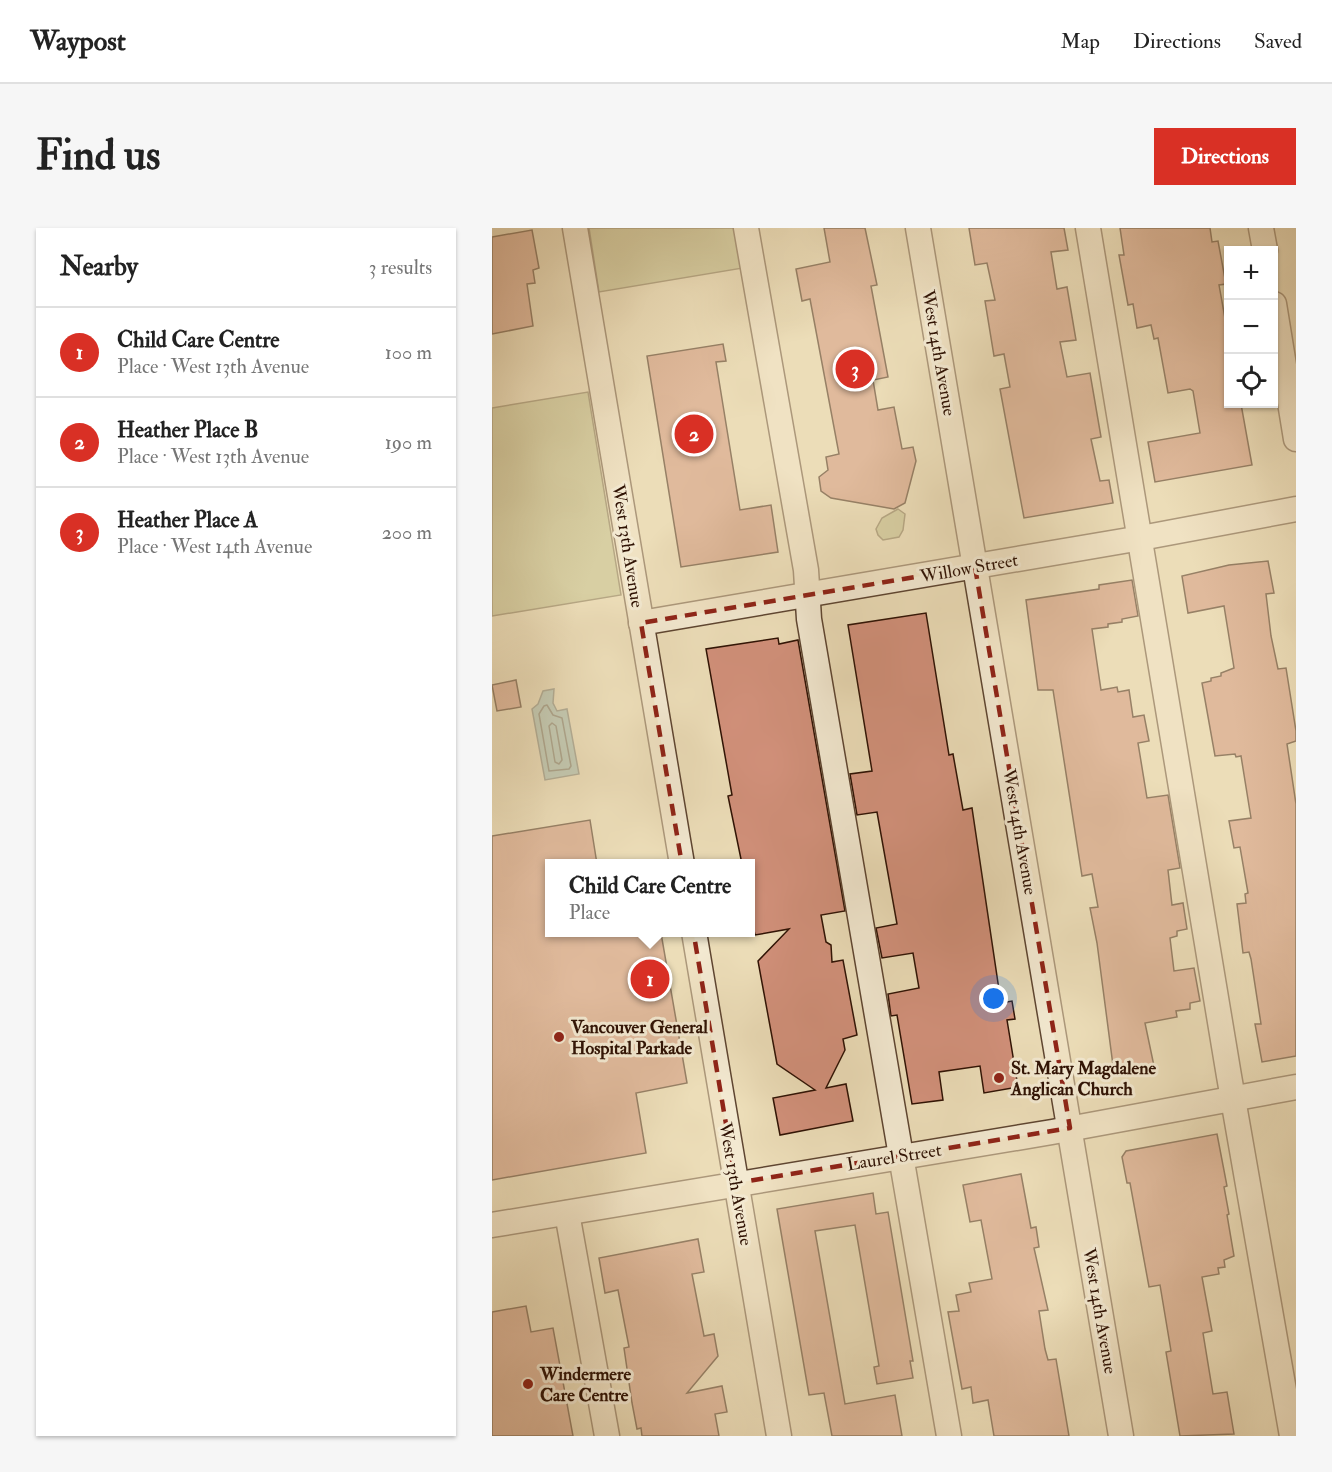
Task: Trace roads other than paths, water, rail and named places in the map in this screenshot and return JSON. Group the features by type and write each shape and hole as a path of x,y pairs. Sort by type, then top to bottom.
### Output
{"street":[{"name":"West 13th Avenue","path":"575,228 681,859"},
{"path":"746,228 806,570 809,619 949,1436"},
{"name":"West 14th Avenue","path":"918,228 1121,1436"},
{"path":"1088,228 1233,1098 1292,1436"},
{"path":"1261,228 1263,246"},
{"path":"1278,329 1296,439"},
{"name":"Willow Street","path":"641,623 975,567 1296,509"},
{"name":"West 13th Avenue","path":"695,937 779,1436"},
{"name":"Laurel Street","path":"492,1226 1070,1128 1296,1087"},
{"path":"567,1212 606,1436"}],"water":[{"path":"554,689 553,703 557,711 567,709 579,774 545,780 532,709 538,704 543,691"}],"place":[{"name":"Heather Place A","path":"855,369"},
{"name":"Heather Place B","path":"694,434"},
{"name":"Child Care Centre","path":"650,979"},
{"name":"Vancouver General Hospital Parkade","path":"559,1037"},
{"name":"St. Mary Magdalene Anglican Church","path":"999,1078"},
{"name":"Windermere Care Centre","path":"528,1384"}]}
